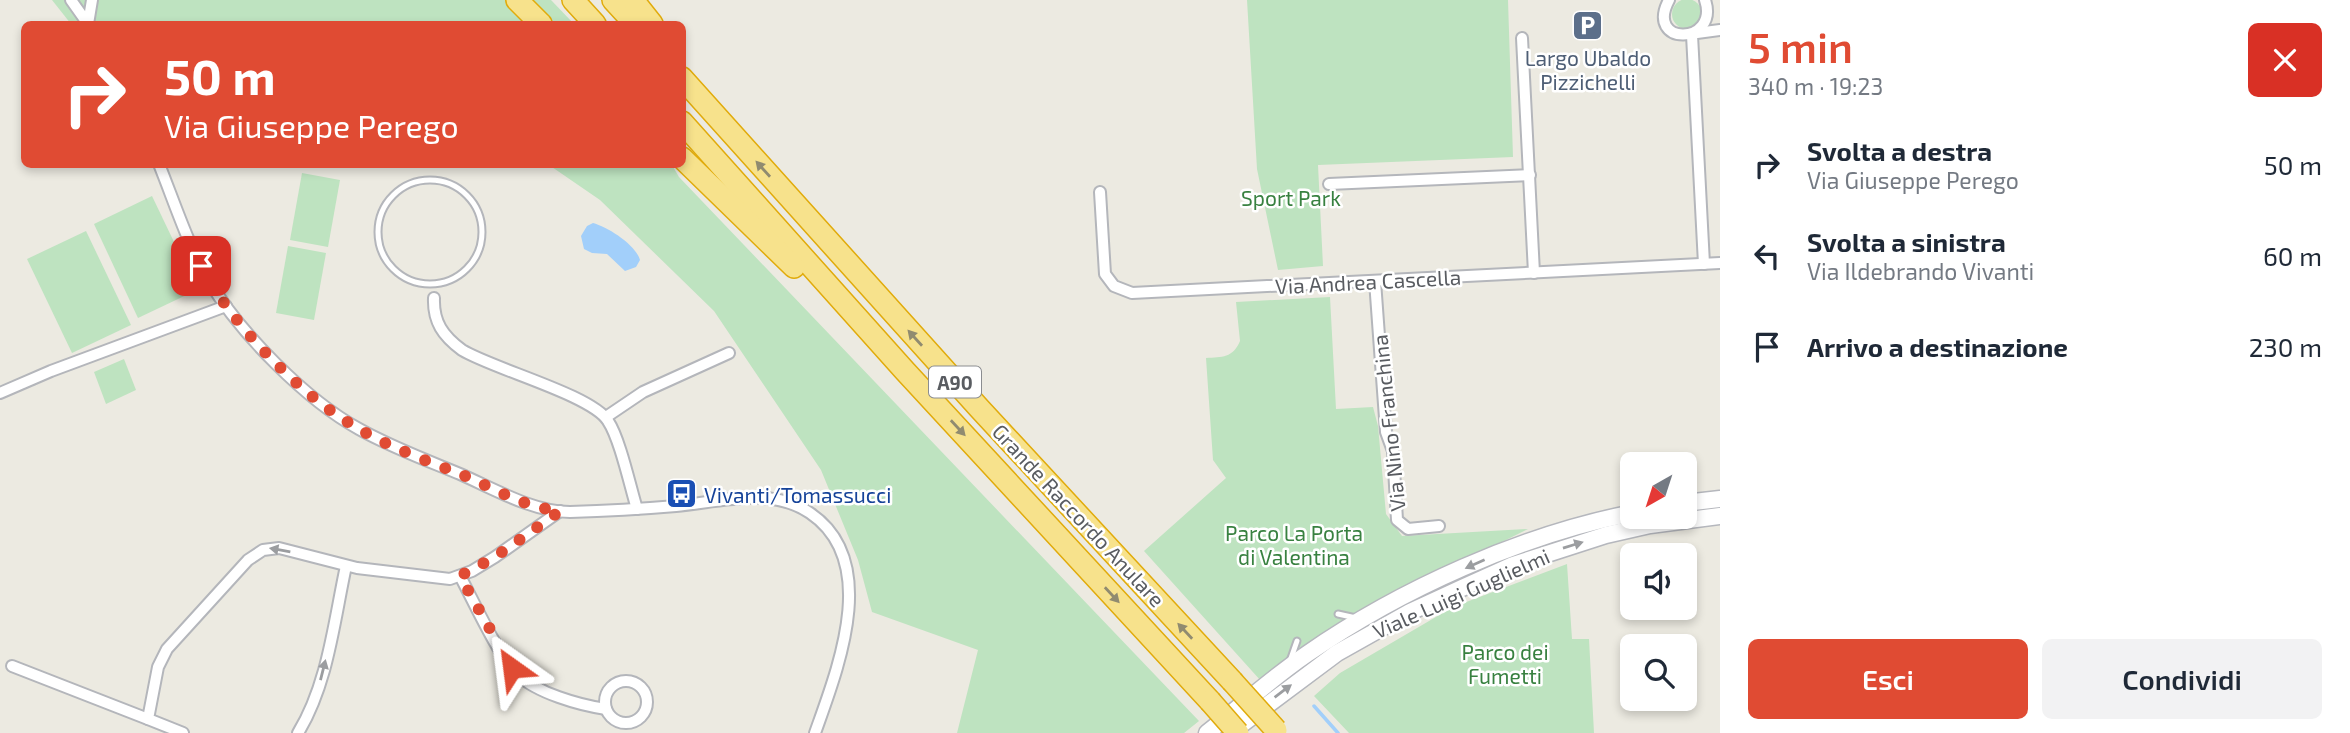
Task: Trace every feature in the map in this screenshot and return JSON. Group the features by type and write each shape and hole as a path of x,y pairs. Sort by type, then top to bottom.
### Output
{"highway":[{"path":"517,0 538,21"},
{"path":"573,0 592,21"},
{"path":"613,0 632,21"},
{"path":"633,0 650,21"},
{"path":"686,75 702,100"},
{"name":"Grande Raccordo Anulare","path":"686,82 969,397 1278,731"},
{"name":"Grande Raccordo Anulare","path":"686,126 905,371 1238,733"},
{"path":"686,162 831,304 905,371"}],"street":[{"path":"71,0 86,21"},
{"path":"88,21 92,0"},
{"path":"1669,0 1664,14 1669,27 1682,36 1720,30"},
{"path":"1704,264 1695,34 1708,20 1709,3"},
{"path":"1522,38 1534,273"},
{"path":"161,168 197,257 226,306 275,362 320,402 355,427 397,448 520,500 560,511 637,509 737,498 768,498 805,510 833,535 846,561 849,579 849,605 837,663 815,733"},
{"path":"1329,184 1530,175"},
{"name":"Via Andrea Cascella","path":"1100,192 1105,274 1114,286 1126,292 1720,263"},
{"name":"Via Nino Franchina","path":"1375,281 1386,432 1393,451 1396,517 1402,526 1408,529 1439,526"},
{"path":"434,298 438,326 449,340 462,350 593,407 606,417 613,431 637,509"},
{"path":"0,393 62,366 226,306"},
{"path":"606,417 653,387 729,353"},
{"path":"1698,502 1720,499"},
{"path":"148,719 158,667 167,649 255,554 262,550 275,548 346,566 437,579 460,576 495,557 560,511"},
{"name":"Viale Luigi Guglielmi","path":"1207,733 1306,655 1363,620 1440,579 1507,550 1599,519 1620,515"},
{"name":"Viale Luigi Guglielmi","path":"1230,733 1337,653 1410,611 1513,565 1606,535 1650,525 1720,516"},
{"path":"298,733 320,682 346,566"},
{"path":"460,576 507,661 516,673 539,688 582,704 606,709 620,722 634,722 639,719 647,708 646,695 637,683 615,683 606,695 606,709"},
{"path":"12,666 183,733"}],"lane":[{"path":"415,180 443,180 467,193 481,217 482,244 469,269 445,283 434,283 418,284 393,270 379,247 378,219 391,195 415,180"},
{"path":"434,283 434,298"},
{"path":"1338,614 1363,620"},
{"path":"1286,670 1297,641"}],"green space":[{"path":"1687,-1 1698,3 1702,14 1698,25 1687,29 1676,25 1672,14 1676,3"},
{"path":"52,0 551,0 571,21 69,21"},
{"name":"Sport Park","path":"1247,0 1508,0 1513,157 1318,165 1323,266 1278,270 1257,169"},
{"path":"553,168 674,168 679,177 1199,721 1184,733 957,733 978,650 872,612 858,560 821,470 714,311 600,200"},
{"path":"302,173 340,180 328,247 290,240"},
{"path":"152,196 197,290 138,318 94,224"},
{"path":"86,231 131,325 72,353 27,259"},
{"path":"288,246 326,253 314,320 276,313"},
{"name":"Parco La Porta di Valentina","path":"1330,297 1336,409 1373,407 1378,426 1386,514 1402,536 1528,529 1390,598 1261,681 1144,551 1226,478 1213,460 1206,358 1226,356 1237,347 1240,341 1236,302"},
{"path":"124,359 136,390 106,404 94,372"},
{"name":"Parco dei Fumetti","path":"1567,564 1572,639 1589,639 1594,733 1349,733 1314,696 1340,673 1453,607"}],"water":[{"path":"593,223 606,228 633,248 640,260 636,267 625,271 607,254 592,253 584,249 581,236 587,226"}],"waterway":[{"path":"1314,706 1338,733"}],"place":[{"name":"Largo Ubaldo Pizzichelli","path":"1588,25"},
{"name":"Vivanti/Tomassucci","path":"681,494"}],"route":[{"path":"201,266 219,296 252,338 320,402 341,418 397,448 520,500 560,511 536,531 460,576 512,668"}]}
